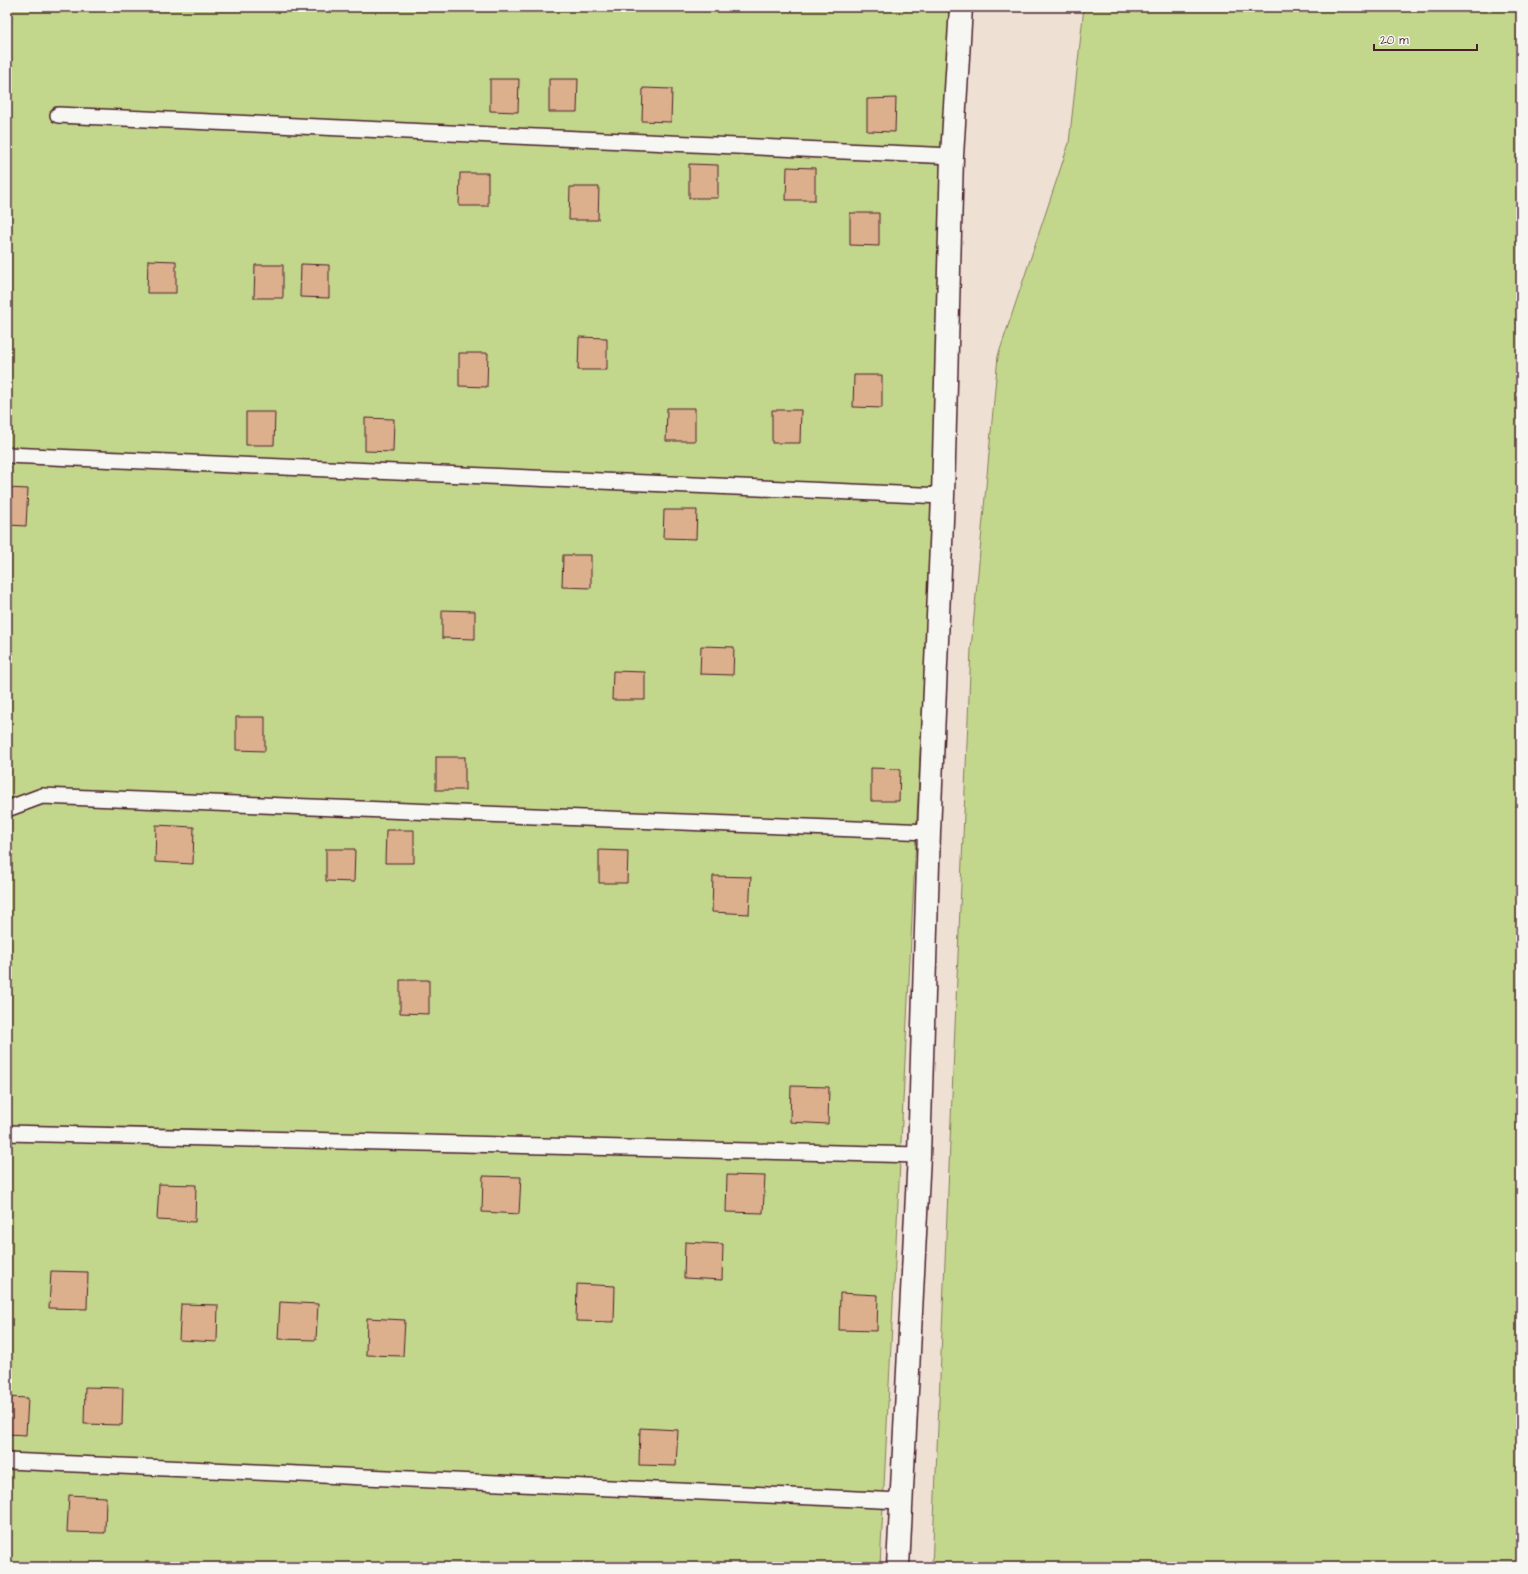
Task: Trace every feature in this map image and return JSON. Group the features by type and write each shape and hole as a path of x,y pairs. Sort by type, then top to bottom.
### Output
{"street":[{"path":"898,1567 919,1155 929,832 943,496 952,156 962,7"}],"lane":[{"path":"58,115 952,156"},
{"path":"7,455 943,496"},
{"path":"7,809 42,796 929,832"},
{"path":"7,1133 919,1155"},
{"path":"7,1461 901,1501"}],"green space":[{"path":"7,7 957,7 880,1567 7,1567"},
{"path":"1084,7 1521,7 1521,1567 932,1567 971,649 998,356 1069,143"}],"building":[{"path":"490,79 519,79 518,112 490,111"},
{"path":"549,79 578,79 577,112 549,112"},
{"path":"643,88 672,89 671,122 642,121"},
{"path":"896,98 895,132 867,131 867,99"},
{"path":"689,164 718,165 718,198 689,198"},
{"path":"787,167 815,168 815,200 786,200"},
{"path":"460,173 488,173 488,206 459,206"},
{"path":"570,187 599,187 598,220 569,220"},
{"path":"850,213 879,213 879,246 850,245"},
{"path":"148,260 176,261 176,293 147,293"},
{"path":"301,264 329,265 329,298 300,297"},
{"path":"255,265 283,265 283,298 254,298"},
{"path":"579,337 607,338 607,370 578,370"},
{"path":"459,353 488,353 487,387 459,386"},
{"path":"854,375 882,375 882,408 853,407"},
{"path":"667,408 695,408 695,441 666,441"},
{"path":"772,410 801,410 800,443 772,443"},
{"path":"246,412 275,412 274,445 246,445"},
{"path":"365,418 394,419 393,452 365,451"},
{"path":"7,488 28,489 26,526 7,525"},
{"path":"664,510 697,510 696,539 663,538"},
{"path":"563,555 591,555 591,588 562,587"},
{"path":"442,610 475,611 475,639 442,638"},
{"path":"701,646 734,647 733,675 700,674"},
{"path":"613,671 645,672 645,700 612,700"},
{"path":"236,717 265,717 265,751 236,750"},
{"path":"436,757 465,757 465,790 436,790"},
{"path":"871,768 900,769 899,801 871,801"},
{"path":"156,825 194,827 193,864 155,862"},
{"path":"386,830 414,830 414,863 385,863"},
{"path":"326,849 355,849 354,882 326,881"},
{"path":"599,850 628,851 627,883 599,883"},
{"path":"713,876 751,877 749,914 712,912"},
{"path":"400,980 429,980 429,1014 400,1013"},
{"path":"791,1086 829,1087 828,1124 790,1122"},
{"path":"727,1175 765,1176 763,1213 726,1212"},
{"path":"483,1176 521,1177 519,1214 482,1212"},
{"path":"159,1184 196,1185 195,1222 157,1220"},
{"path":"685,1242 723,1244 722,1280 684,1278"},
{"path":"51,1271 88,1272 87,1309 49,1308"},
{"path":"577,1284 615,1286 614,1322 576,1321"},
{"path":"840,1293 878,1295 877,1331 839,1330"},
{"path":"280,1302 318,1304 316,1340 278,1339"},
{"path":"181,1304 218,1305 217,1342 179,1340"},
{"path":"367,1318 405,1320 403,1356 366,1355"},
{"path":"85,1387 123,1388 122,1425 84,1424"},
{"path":"7,1397 28,1398 26,1435 7,1434"},
{"path":"640,1428 678,1430 676,1466 639,1465"},
{"path":"69,1495 106,1497 105,1533 67,1532"}]}
